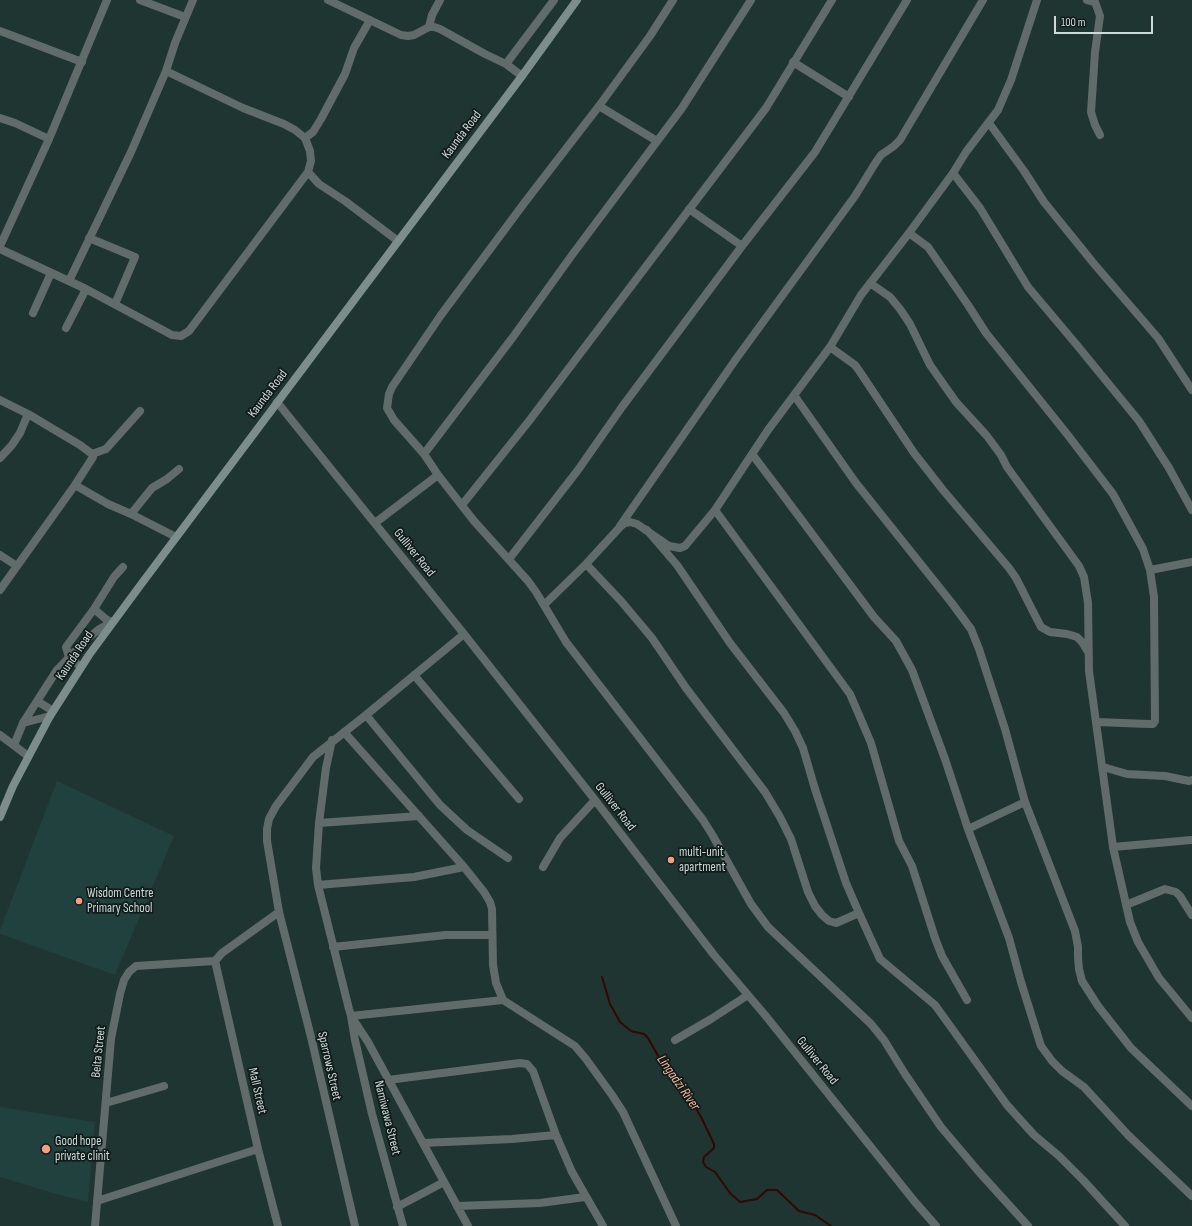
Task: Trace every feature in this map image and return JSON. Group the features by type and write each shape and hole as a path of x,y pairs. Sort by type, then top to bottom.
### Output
{"main road":[{"name":"Kaunda Road","path":"0,817 13,786 51,714 112,622 522,76 577,0"}],"street":[{"path":"0,246 49,139 107,0"},
{"path":"140,0 185,17"},
{"path":"69,281 131,152 166,71 185,17 193,0"},
{"path":"328,0 336,2 401,35 414,35 429,27 440,29 506,64 522,76"},
{"path":"429,27 432,15 440,0"},
{"path":"506,64 554,0"},
{"path":"673,0 650,36 599,106 525,202 446,309 392,387 387,401 387,408 390,415 424,454 438,476 485,534 528,581 566,642 703,820 751,904 768,927 872,1024 941,1127 1028,1226"},
{"path":"424,454 513,337 562,267 701,80 751,0"},
{"path":"462,505 529,421 766,108 832,0"},
{"path":"508,559 574,476 622,407 742,246 815,152 907,0"},
{"path":"544,605 586,564 620,527 741,353 855,196 881,155 900,140 983,0"},
{"path":"620,527 626,523 634,522 669,546 680,548 685,546 715,510 768,430 830,347 861,295 909,233 953,173 966,152 998,110 1004,99 1037,0"},
{"path":"1087,0 1096,2 1100,16 1095,52 1091,112 1100,135"},
{"path":"305,138 313,132 324,113 345,74 354,48 370,20"},
{"path":"0,31 82,62"},
{"path":"793,62 849,97"},
{"path":"0,249 86,289 172,335 181,336 189,332 308,172 311,161 310,151 305,138 295,130 284,124 243,108 166,71"},
{"path":"599,106 657,141"},
{"path":"1,119 49,139"},
{"path":"989,123 1024,171 1044,202 1095,265 1158,338 1192,390"},
{"path":"308,172 327,190 346,201 398,241"},
{"path":"953,173 980,208 1028,287 1139,421 1169,468 1192,510"},
{"path":"689,209 742,246"},
{"path":"909,233 928,247 986,333 1063,428 1113,494 1143,549 1150,570 1154,597 1154,724 1097,722"},
{"path":"89,238 135,257 115,304"},
{"path":"33,313 51,273"},
{"path":"870,283 890,297 900,309 910,324 930,365 956,402 987,436 1001,455 1007,467 1079,566 1084,577 1088,602 1089,672 1113,847 1130,922 1138,942 1159,978 1192,1018"},
{"path":"66,328 86,289"},
{"path":"830,347 848,360 860,372 914,453 942,490 1009,568 1016,578 1041,627 1050,632 1077,637 1088,652"},
{"path":"794,395 856,483 951,602 970,629 979,649 1025,802 1078,939 1078,963 1082,981 1098,1006 1132,1048 1192,1106"},
{"path":"0,400 28,414 80,445 92,454"},
{"name":"Gulliver Road","path":"277,402 464,634 595,800 714,955 936,1226"},
{"path":"92,454 106,449 140,411"},
{"path":"0,458 12,445 28,414"},
{"path":"0,590 92,461 92,454"},
{"path":"752,454 874,617 896,641 912,670 945,759 968,829 1009,938 1041,1046 1052,1061 1062,1071 1084,1087 1128,1135 1192,1196"},
{"path":"131,514 152,488 167,479 179,469"},
{"path":"375,523 438,476"},
{"path":"75,486 176,537"},
{"path":"715,510 850,694 871,743 899,840 912,866 935,938 942,956 967,1000"},
{"path":"647,530 677,565 730,643 784,713 795,731 803,748 846,883 858,913 880,959 935,1005 1007,1105 1034,1135 1059,1156 1083,1180 1125,1226"},
{"path":"0,555 17,566"},
{"path":"1150,570 1192,562"},
{"path":"586,564 621,601 652,638 686,688 764,792 780,817 791,839 808,892 815,906 822,915 829,921 836,923 858,913"},
{"path":"81,667 69,657 66,647 94,609 114,577 123,567"},
{"path":"94,609 106,620 112,622"},
{"path":"14,745 23,723 57,670 98,630 112,622"},
{"name":"Sparrows Street","path":"355,1226 311,1037 279,912 267,841 267,829 269,819 276,806 313,757 464,634"},
{"path":"414,675 519,799"},
{"path":"23,723 51,714 37,700"},
{"path":"366,715 440,805 467,830 508,858"},
{"path":"344,732 464,867 484,892 490,902 493,916 493,965 496,983 503,1000 575,1046 586,1059 623,1112 676,1226"},
{"path":"0,735 28,756"},
{"path":"332,740 326,768 319,822 316,868 318,885 351,1016 368,1042 468,1226"},
{"path":"1103,767 1127,774 1164,776 1189,781 1192,780"},
{"path":"544,867 560,838 595,800"},
{"path":"968,829 1025,802"},
{"path":"319,822 419,816"},
{"path":"1113,847 1192,840"},
{"path":"318,885 414,877 464,867"},
{"path":"1126,905 1166,889 1176,892 1192,915"},
{"path":"215,961 222,953 279,912"},
{"path":"333,947 446,935 492,935"},
{"name":"Beita Street","path":"95,1226 111,1039 124,980 129,972 136,966 215,961"},
{"name":"Mall Street","path":"215,961 258,1149 278,1226"},
{"path":"675,1040 748,995"},
{"path":"351,1016 503,1000"},
{"name":"Namiwawa Street","path":"351,1016 372,1114 403,1226"},
{"path":"388,1080 523,1063 530,1067 533,1071 556,1135 572,1172 603,1226"},
{"path":"106,1103 164,1086"},
{"path":"423,1143 512,1139 556,1135"},
{"path":"97,1201 258,1149"},
{"path":"397,1207 444,1182"},
{"path":"457,1206 540,1203 585,1197"}],"shaded area":[{"name":"Wisdom Centre Primary School","path":"57,781 174,836 115,975 0,934 0,930"},
{"name":"Good hope private clinit","path":"0,1107 95,1122 88,1202 0,1177"}],"waterway":[{"name":"Lingadzi River","path":"602,977 610,1004 620,1022 631,1031 644,1034 648,1038 662,1063 691,1100 701,1117 714,1144 714,1148 704,1157 703,1162 706,1167 715,1172 730,1193 740,1202 757,1199 767,1190 777,1190 799,1211 815,1215 831,1226"}],"place":[{"name":"multi-unit apartment","path":"671,860"},
{"name":"Wisdom Centre Primary School","path":"79,901"},
{"name":"Good hope private clinit","path":"46,1149"}]}
